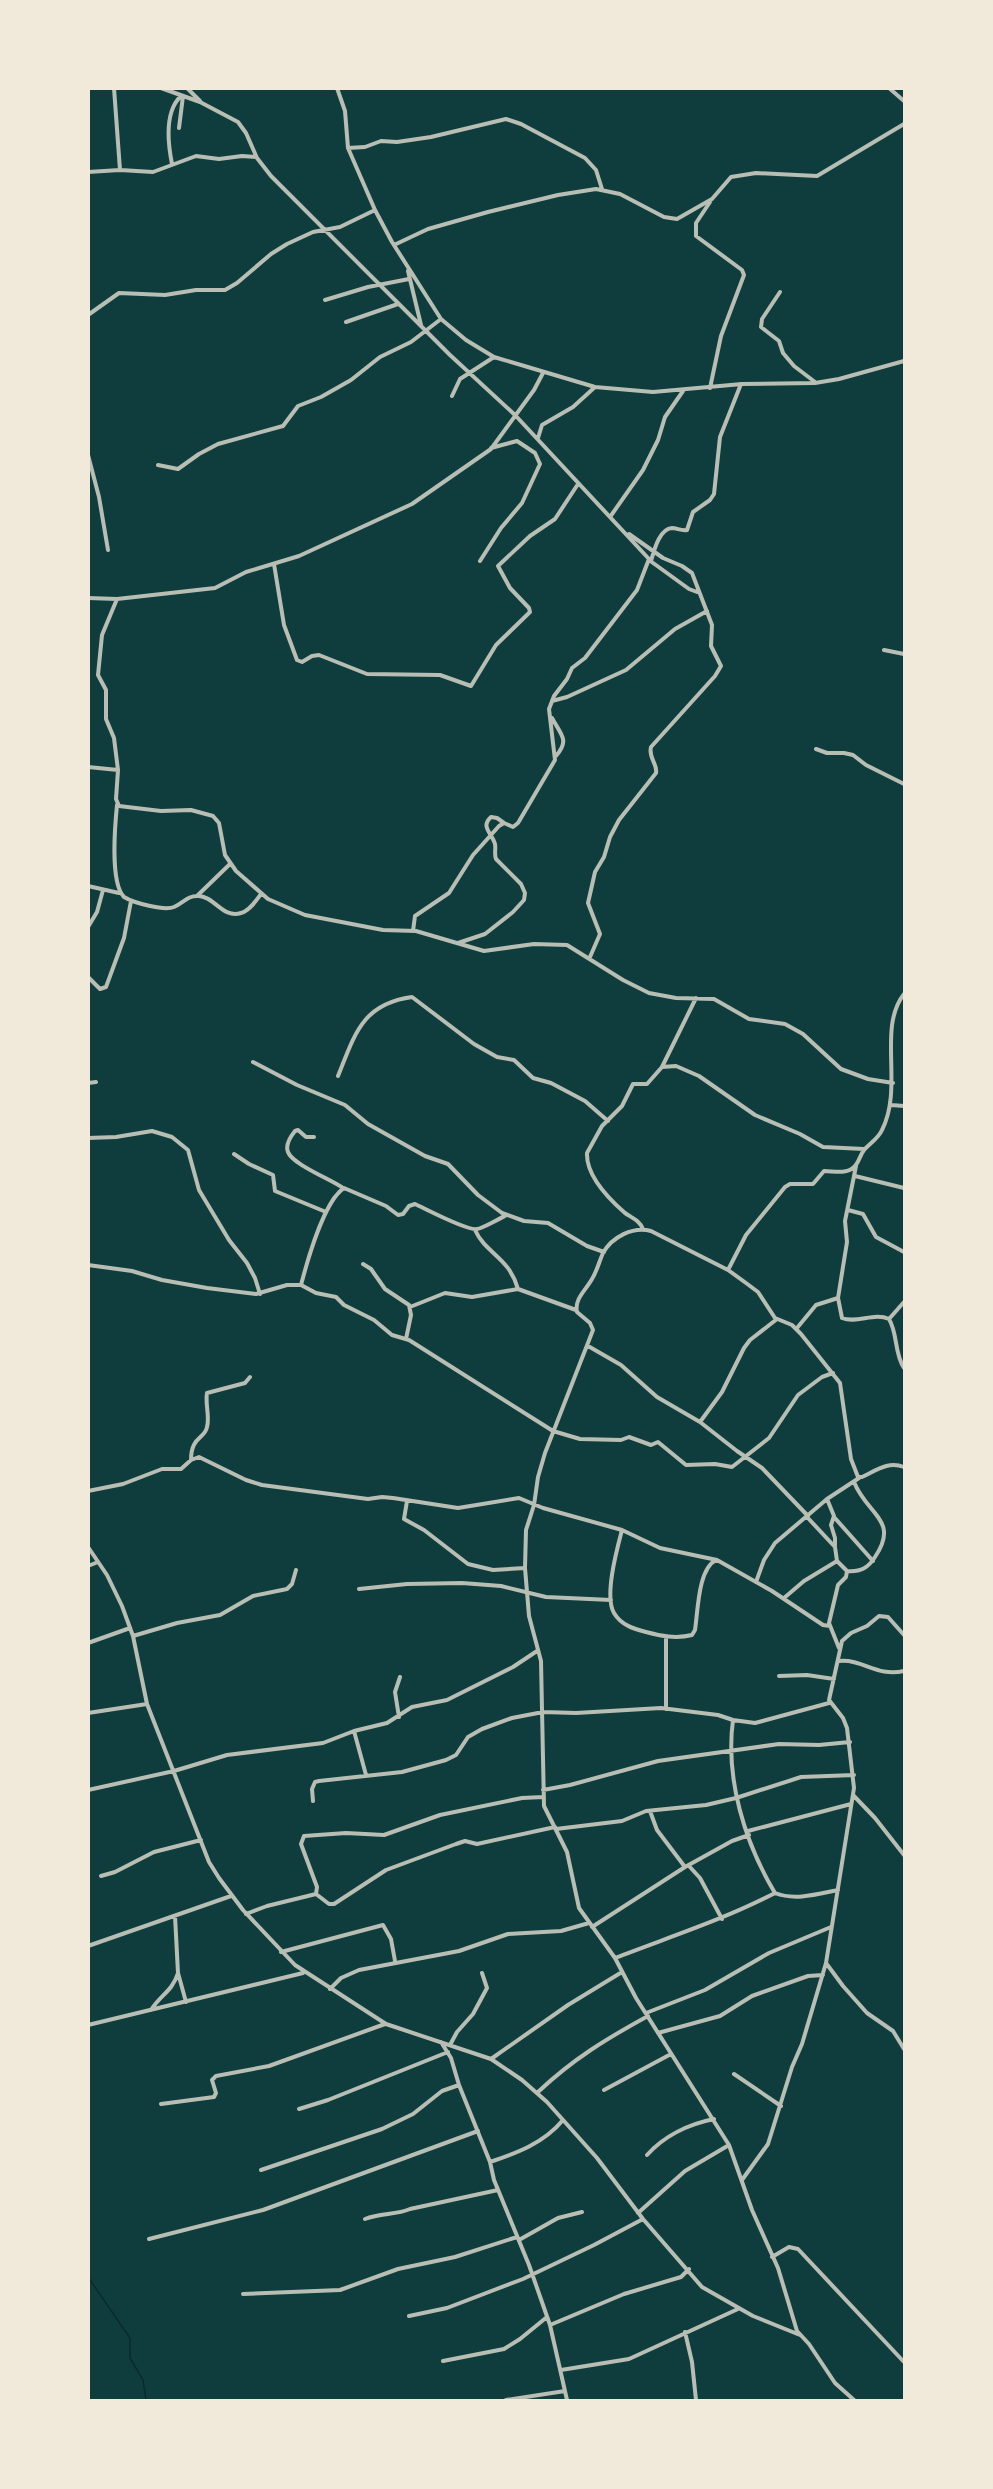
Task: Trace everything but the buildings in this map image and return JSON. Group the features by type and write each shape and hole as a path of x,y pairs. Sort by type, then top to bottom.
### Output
{"street":[{"path":"114,88 120,170"},
{"path":"161,88 200,102 241,125 257,158 271,176 398,304 515,415 650,560 689,589 698,592"},
{"path":"186,88 200,102"},
{"path":"337,88 345,111 348,148 375,210 394,245 441,319 466,340 495,357 595,387 634,391 683,390 742,384 815,383 839,380 904,361"},
{"path":"889,88 904,101"},
{"path":"172,164 168,144 170,125 175,103 182,96"},
{"path":"179,128 182,96"},
{"path":"348,148 365,147 381,141 397,142 431,137 506,119 522,124 585,159 596,170 602,189"},
{"path":"710,388 721,336 744,275 742,270 696,236 696,223 712,199 731,177 737,175 756,173 809,177 822,174 904,124"},
{"path":"88,172 120,170 153,172 196,156 219,159 242,156 257,158"},
{"path":"394,245 428,229 558,195 602,189 631,198 669,219 687,214 712,199"},
{"path":"88,315 118,293 165,296 196,290 225,290 237,283 271,254 306,234 340,227 375,210"},
{"path":"406,264 421,326"},
{"path":"325,300 409,279"},
{"path":"780,292 762,319 761,327 779,341 783,354 794,366 815,383"},
{"path":"346,322 398,304"},
{"path":"158,465 178,469 199,454 226,441 282,426 298,406 321,397 351,380 380,357 404,346 441,319"},
{"path":"452,396 457,384 469,373 495,357"},
{"path":"491,449 534,390 543,373"},
{"path":"555,756 551,701 572,668 585,658 637,590 665,531 670,528 687,530 693,512 712,496 716,485 720,436 742,384"},
{"path":"537,439 542,425 573,407 595,387"},
{"path":"610,517 643,470 658,440 665,417 683,390"},
{"path":"88,598 117,599 215,588 246,572 308,552 412,504 491,449 517,441 535,453 540,464 522,503 501,528 480,561"},
{"path":"88,455 99,497 108,550"},
{"path":"274,564 284,625 297,660 302,662 312,656 320,656 367,674 440,675 471,686 496,645 530,612 504,580 498,566 530,536 555,519 578,483"},
{"path":"590,957 600,934 588,906 589,900 595,872 604,857 614,829 656,773 657,770 650,756 651,747 709,683 721,666 712,649 713,629 694,577 688,569 654,552 624,531"},
{"path":"117,599 102,635 98,675 106,690 106,719 114,738 118,770 115,836 117,885 120,893"},
{"path":"551,701 567,697 626,670 675,629 707,611"},
{"path":"884,650 904,654"},
{"path":"457,943 485,934 513,912 525,897 521,884 496,859 494,842 486,826 489,818 495,817 511,827 518,823 555,756 563,748 564,743 551,715"},
{"path":"816,749 827,753 853,755 866,765 904,784"},
{"path":"88,767 118,770"},
{"path":"117,805 161,811 190,810 213,816 219,823 222,845 230,864 261,894 279,905 306,915 383,930 413,931 484,951 561,943 590,957 623,980 650,993 721,1002 748,1019 785,1024 802,1034 841,1069 893,1083"},
{"path":"413,931 415,916 449,892 473,855 504,824"},
{"path":"198,896 230,864"},
{"path":"88,886 120,893 131,901 164,909 173,907 189,897 209,898 229,914 245,912 261,894"},
{"path":"88,927 97,912 103,890"},
{"path":"88,977 100,989 106,987 123,943 131,901"},
{"path":"889,1318 876,1316 844,1319 839,1311 838,1298 847,1242 845,1230 856,1166 864,1149 878,1137 891,1105 893,1020 896,1006 904,994"},
{"path":"338,1076 356,1030 365,1019 383,1004 412,997 474,1044 497,1057 518,1062 533,1078 550,1083 585,1101 608,1120"},
{"path":"696,998 662,1067 647,1084 633,1084 622,1106 596,1135 587,1153 588,1162 600,1188 643,1228 728,1270 758,1292 777,1319 797,1328 833,1373 842,1389 845,1427 851,1460 859,1478"},
{"path":"253,1062 345,1106 368,1124 425,1156 448,1164 478,1195 507,1215 524,1221 548,1223 587,1246 604,1252"},
{"path":"662,1067 676,1066 699,1076 755,1115 800,1134 823,1147 864,1149"},
{"path":"88,1083 96,1082"},
{"path":"891,1105 904,1106"},
{"path":"314,1137 306,1137 298,1130 295,1131 287,1146 288,1153 295,1160 344,1188 386,1206 400,1215 415,1204 436,1215 475,1229 485,1227 507,1215"},
{"path":"88,1138 116,1137 152,1131 172,1137 188,1149 199,1190 209,1203 218,1223 254,1274 260,1294"},
{"path":"234,1154 249,1164 273,1174 275,1191 326,1212"},
{"path":"728,1270 746,1235 785,1187 790,1184 813,1184 824,1172 842,1172 856,1166"},
{"path":"855,1176 904,1188"},
{"path":"301,1285 311,1249 326,1212 339,1191 344,1188"},
{"path":"848,1210 863,1214 876,1237 904,1252"},
{"path":"576,1310 578,1301 593,1279 604,1252 620,1236 643,1228"},
{"path":"475,1229 482,1241 505,1263 518,1289"},
{"path":"363,1264 371,1269 385,1289 403,1299 410,1307 406,1339"},
{"path":"88,1265 132,1271 162,1280 207,1288 260,1294 286,1285 301,1285 315,1293 337,1298 344,1305 374,1320 392,1335 406,1339 553,1431 580,1439 621,1440 629,1437 650,1445 658,1442 690,1467 715,1464 732,1467 769,1438 798,1395 822,1377 833,1373"},
{"path":"410,1307 445,1293 472,1297 518,1289 576,1310 593,1327 588,1346 553,1431 538,1477 534,1505 526,1530 525,1568 529,1616 541,1661 543,1797 546,1812 567,1852 579,1908 615,1958 658,2033 729,2145 777,2268 793,2323 834,2383 854,2400"},
{"path":"797,1328 816,1305 838,1298"},
{"path":"889,1318 904,1302"},
{"path":"889,1318 894,1330 898,1358 904,1368"},
{"path":"700,1422 722,1392 740,1354 750,1340 777,1319"},
{"path":"588,1346 621,1365 665,1402 700,1422 776,1481 835,1547"},
{"path":"191,1460 195,1440 206,1431 208,1425 207,1393 245,1383 250,1377"},
{"path":"88,1491 123,1484 162,1469 181,1469 191,1460 199,1457 246,1480 276,1487 368,1499 382,1497 439,1503 458,1508 513,1498 622,1530 660,1548 717,1560 784,1598 823,1625 830,1626"},
{"path":"756,1582 764,1560 775,1543 827,1499 859,1478 885,1466 893,1464 904,1467"},
{"path":"834,1517 831,1525 836,1538 837,1561 848,1571 862,1570 873,1561 884,1541 885,1529 865,1503 854,1482"},
{"path":"827,1499 834,1517 873,1561"},
{"path":"407,1501 404,1519 424,1530 468,1564 493,1570 525,1568"},
{"path":"622,1530 613,1571 611,1600 614,1614 627,1626 666,1637 689,1636 694,1633 704,1575 709,1565 717,1560"},
{"path":"88,1548 122,1606 133,1636 147,1704 209,1862 246,1914 304,1973 386,2024 491,2059 538,2092 597,2158 638,2213 689,2269 702,2287 739,2308 801,2336"},
{"path":"784,1598 804,1581 837,1561"},
{"path":"88,1566 98,1562"},
{"path":"133,1636 191,1619 220,1615 253,1596 287,1589 296,1570"},
{"path":"839,1648 830,1626 838,1585 846,1577 848,1571"},
{"path":"359,1589 452,1582 501,1586 546,1597 611,1600"},
{"path":"829,1703 839,1648 846,1636 867,1626 879,1616 888,1617 904,1635"},
{"path":"88,1643 130,1628"},
{"path":"666,1637 666,1709"},
{"path":"88,1790 174,1771 227,1755 323,1743 354,1731 387,1724 412,1707 447,1700 537,1651"},
{"path":"838,1661 856,1662 884,1672 904,1671"},
{"path":"778,1676 807,1675 834,1679"},
{"path":"399,1717 395,1692 400,1677"},
{"path":"313,1801 312,1789 315,1782 337,1777 402,1772 446,1760 456,1755 468,1737 482,1729 512,1718 543,1712 576,1713 666,1709 718,1715 755,1723 829,1703"},
{"path":"742,2180 765,2150 826,1963 853,1796 854,1775 845,1722 829,1703"},
{"path":"88,1713 147,1704"},
{"path":"733,1720 730,1751 736,1798 748,1833 775,1893"},
{"path":"354,1731 366,1775"},
{"path":"543,1790 658,1761 779,1744 819,1745 850,1742"},
{"path":"316,1894 329,1904 334,1904 386,1870 465,1841 477,1844 555,1828 622,1821 650,1811 706,1805 801,1777 854,1775"},
{"path":"853,1796 875,1818 904,1855"},
{"path":"316,1894 316,1887 301,1844 301,1838 304,1836 346,1833 384,1835 441,1815 522,1798 543,1797"},
{"path":"330,1989 348,1974 395,1962 459,1952 508,1934 561,1931 591,1925 748,1833 851,1804"},
{"path":"650,1811 657,1830 687,1867 700,1878 722,1919"},
{"path":"101,1876 115,1872 154,1852 201,1840"},
{"path":"615,1958 722,1919 775,1893 787,1897 802,1897 838,1890"},
{"path":"246,1914 267,1906 316,1894"},
{"path":"88,1946 110,1936 231,1896"},
{"path":"175,1916 178,1973 186,2002"},
{"path":"281,1952 383,1925 391,1939 395,1962"},
{"path":"538,2092 578,2057 647,2014 705,1990 769,1953 831,1927"},
{"path":"826,1963 849,1994 867,2013 893,2031 904,2049"},
{"path":"491,2059 568,2005 622,1972"},
{"path":"151,2010 161,1997 171,1990 178,1973"},
{"path":"88,2025 304,1973"},
{"path":"450,2045 483,1999 488,1988 482,1973"},
{"path":"658,2033 720,2016 752,1996 808,1976 823,1975"},
{"path":"161,2104 214,2097 216,2093 213,2077 269,2066 386,2024"},
{"path":"441,2041 448,2052 550,2325 567,2400"},
{"path":"299,2109 328,2100 448,2052"},
{"path":"604,2090 671,2054"},
{"path":"734,2074 781,2106"},
{"path":"261,2170 382,2129 412,2114 442,2091 459,2085"},
{"path":"490,2162 512,2155 544,2139 563,2119"},
{"path":"647,2156 656,2145 679,2131 714,2119"},
{"path":"149,2239 263,2210 477,2131"},
{"path":"638,2213 685,2171 729,2145"},
{"path":"364,2219 380,2213 399,2213 498,2190"},
{"path":"243,2294 340,2290 398,2269 455,2257 518,2238 558,2218 582,2212"},
{"path":"410,2316 447,2308 532,2274 643,2219"},
{"path":"772,2257 789,2247 798,2249 904,2362"},
{"path":"550,2325 624,2294 681,2277 689,2269"},
{"path":"561,2370 629,2359 739,2308"},
{"path":"443,2361 504,2349 547,2317"},
{"path":"685,2332 692,2362 696,2400"},
{"path":"506,2400 565,2391"}],"waterway":[{"path":"88,2277 130,2338 130,2358 143,2380 146,2400"}]}
